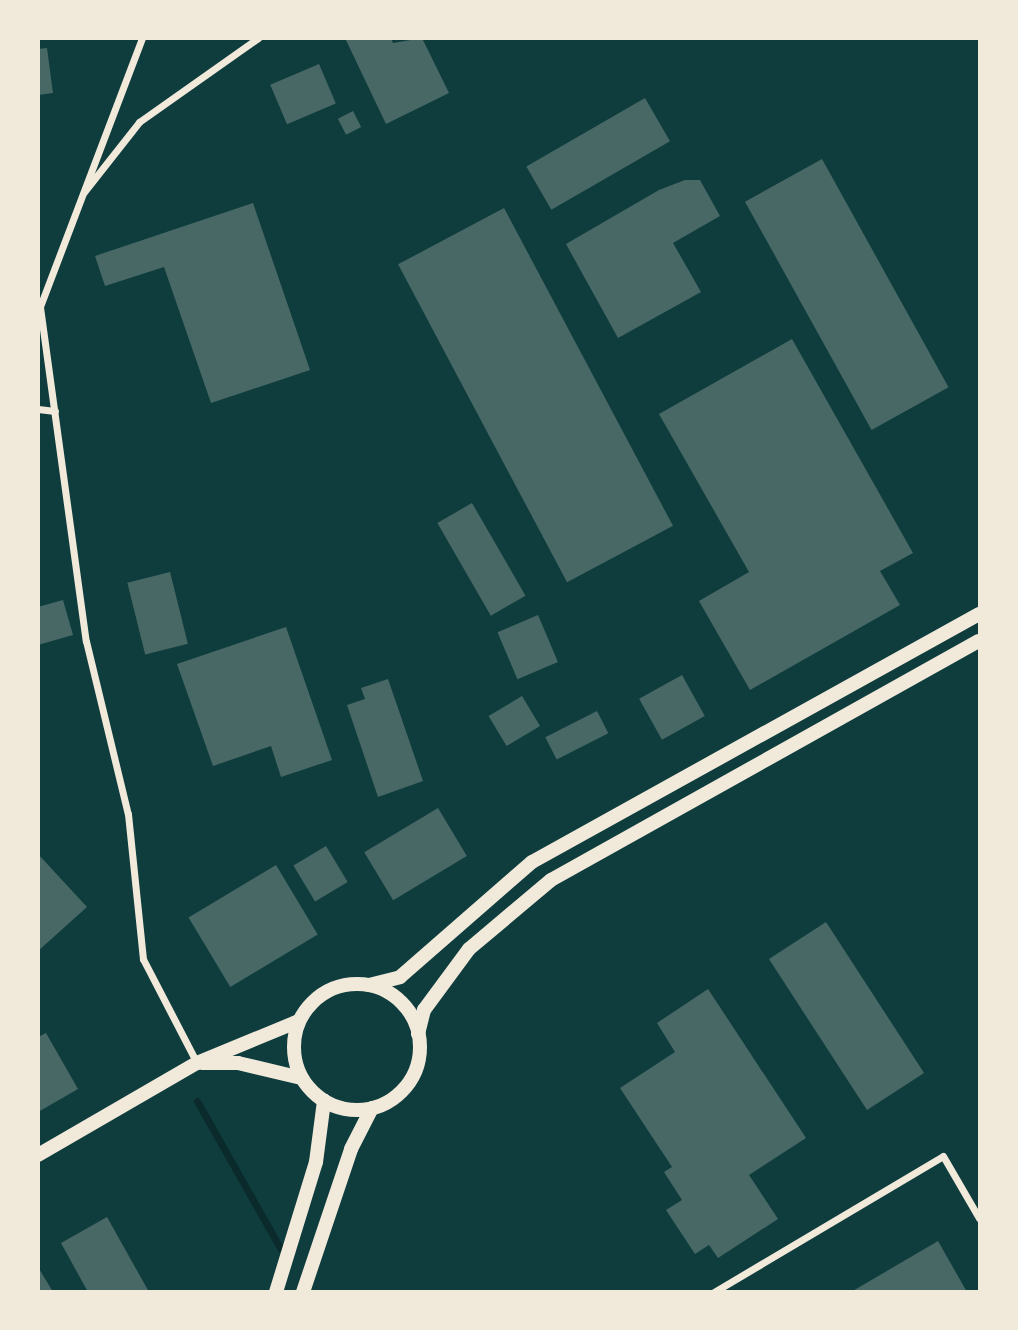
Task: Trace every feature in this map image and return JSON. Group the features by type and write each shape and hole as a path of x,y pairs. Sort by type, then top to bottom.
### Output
{"main road":[{"path":"38,1154 197,1063 299,1021 327,991 400,977 532,862 979,614"},
{"path":"299,1021 293,1050 301,1078 324,1101 355,1110 372,1108 406,1086 418,1061 418,1034 424,1010 469,949 551,880 979,641"},
{"path":"369,985 396,997 414,1020 418,1034"},
{"path":"197,1063 238,1063 301,1078"},
{"path":"275,1292 316,1162 324,1101"},
{"path":"303,1292 351,1149 372,1108"}],"street":[{"path":"142,38 79,198 40,307 86,641 128,814 144,959 197,1063"},
{"path":"79,198 139,122 258,38"},
{"path":"38,409 55,411"},
{"path":"714,1292 943,1156 979,1218"}],"building":[{"path":"345,38 391,38 393,43 422,38 449,93 386,124"},
{"path":"47,48 53,93 38,95 38,49"},
{"path":"319,64 336,104 287,124 270,85"},
{"path":"645,98 670,141 551,210 526,166"},
{"path":"353,111 361,127 346,135 338,119"},
{"path":"822,159 949,387 872,430 745,202"},
{"path":"685,180 700,180 720,216 673,243 701,292 618,338 566,244 659,190"},
{"path":"253,203 310,370 211,403 164,267 105,286 95,256"},
{"path":"504,208 673,526 567,582 398,264"},
{"path":"792,339 913,553 880,571 900,605 750,690 699,601 749,572 659,414"},
{"path":"472,503 526,596 491,616 437,523"},
{"path":"170,572 188,644 145,654 127,583"},
{"path":"63,600 73,635 38,645 38,607"},
{"path":"538,615 558,662 517,679 497,632"},
{"path":"286,627 332,760 281,777 271,746 213,766 177,664"},
{"path":"682,675 705,716 662,740 639,699"},
{"path":"388,679 423,781 378,797 347,705 365,699 361,688"},
{"path":"522,696 540,726 507,746 489,716"},
{"path":"597,711 608,733 557,760 545,737"},
{"path":"438,808 467,856 393,900 364,852"},
{"path":"326,846 348,882 315,902 293,866"},
{"path":"38,854 87,907 38,951"},
{"path":"276,865 318,934 230,987 189,918"},
{"path":"826,922 924,1073 867,1110 769,959"},
{"path":"708,989 806,1138 749,1175 778,1219 718,1258 709,1245 695,1254 666,1210 682,1200 664,1172 672,1167 620,1088 675,1052 657,1023"},
{"path":"46,1033 78,1089 38,1112 38,1037"},
{"path":"107,1217 149,1292 88,1292 61,1243"},
{"path":"938,1241 967,1292 851,1292"},
{"path":"38,1267 53,1292 38,1292"}],"waterway":[{"path":"197,1101 280,1248"}]}
